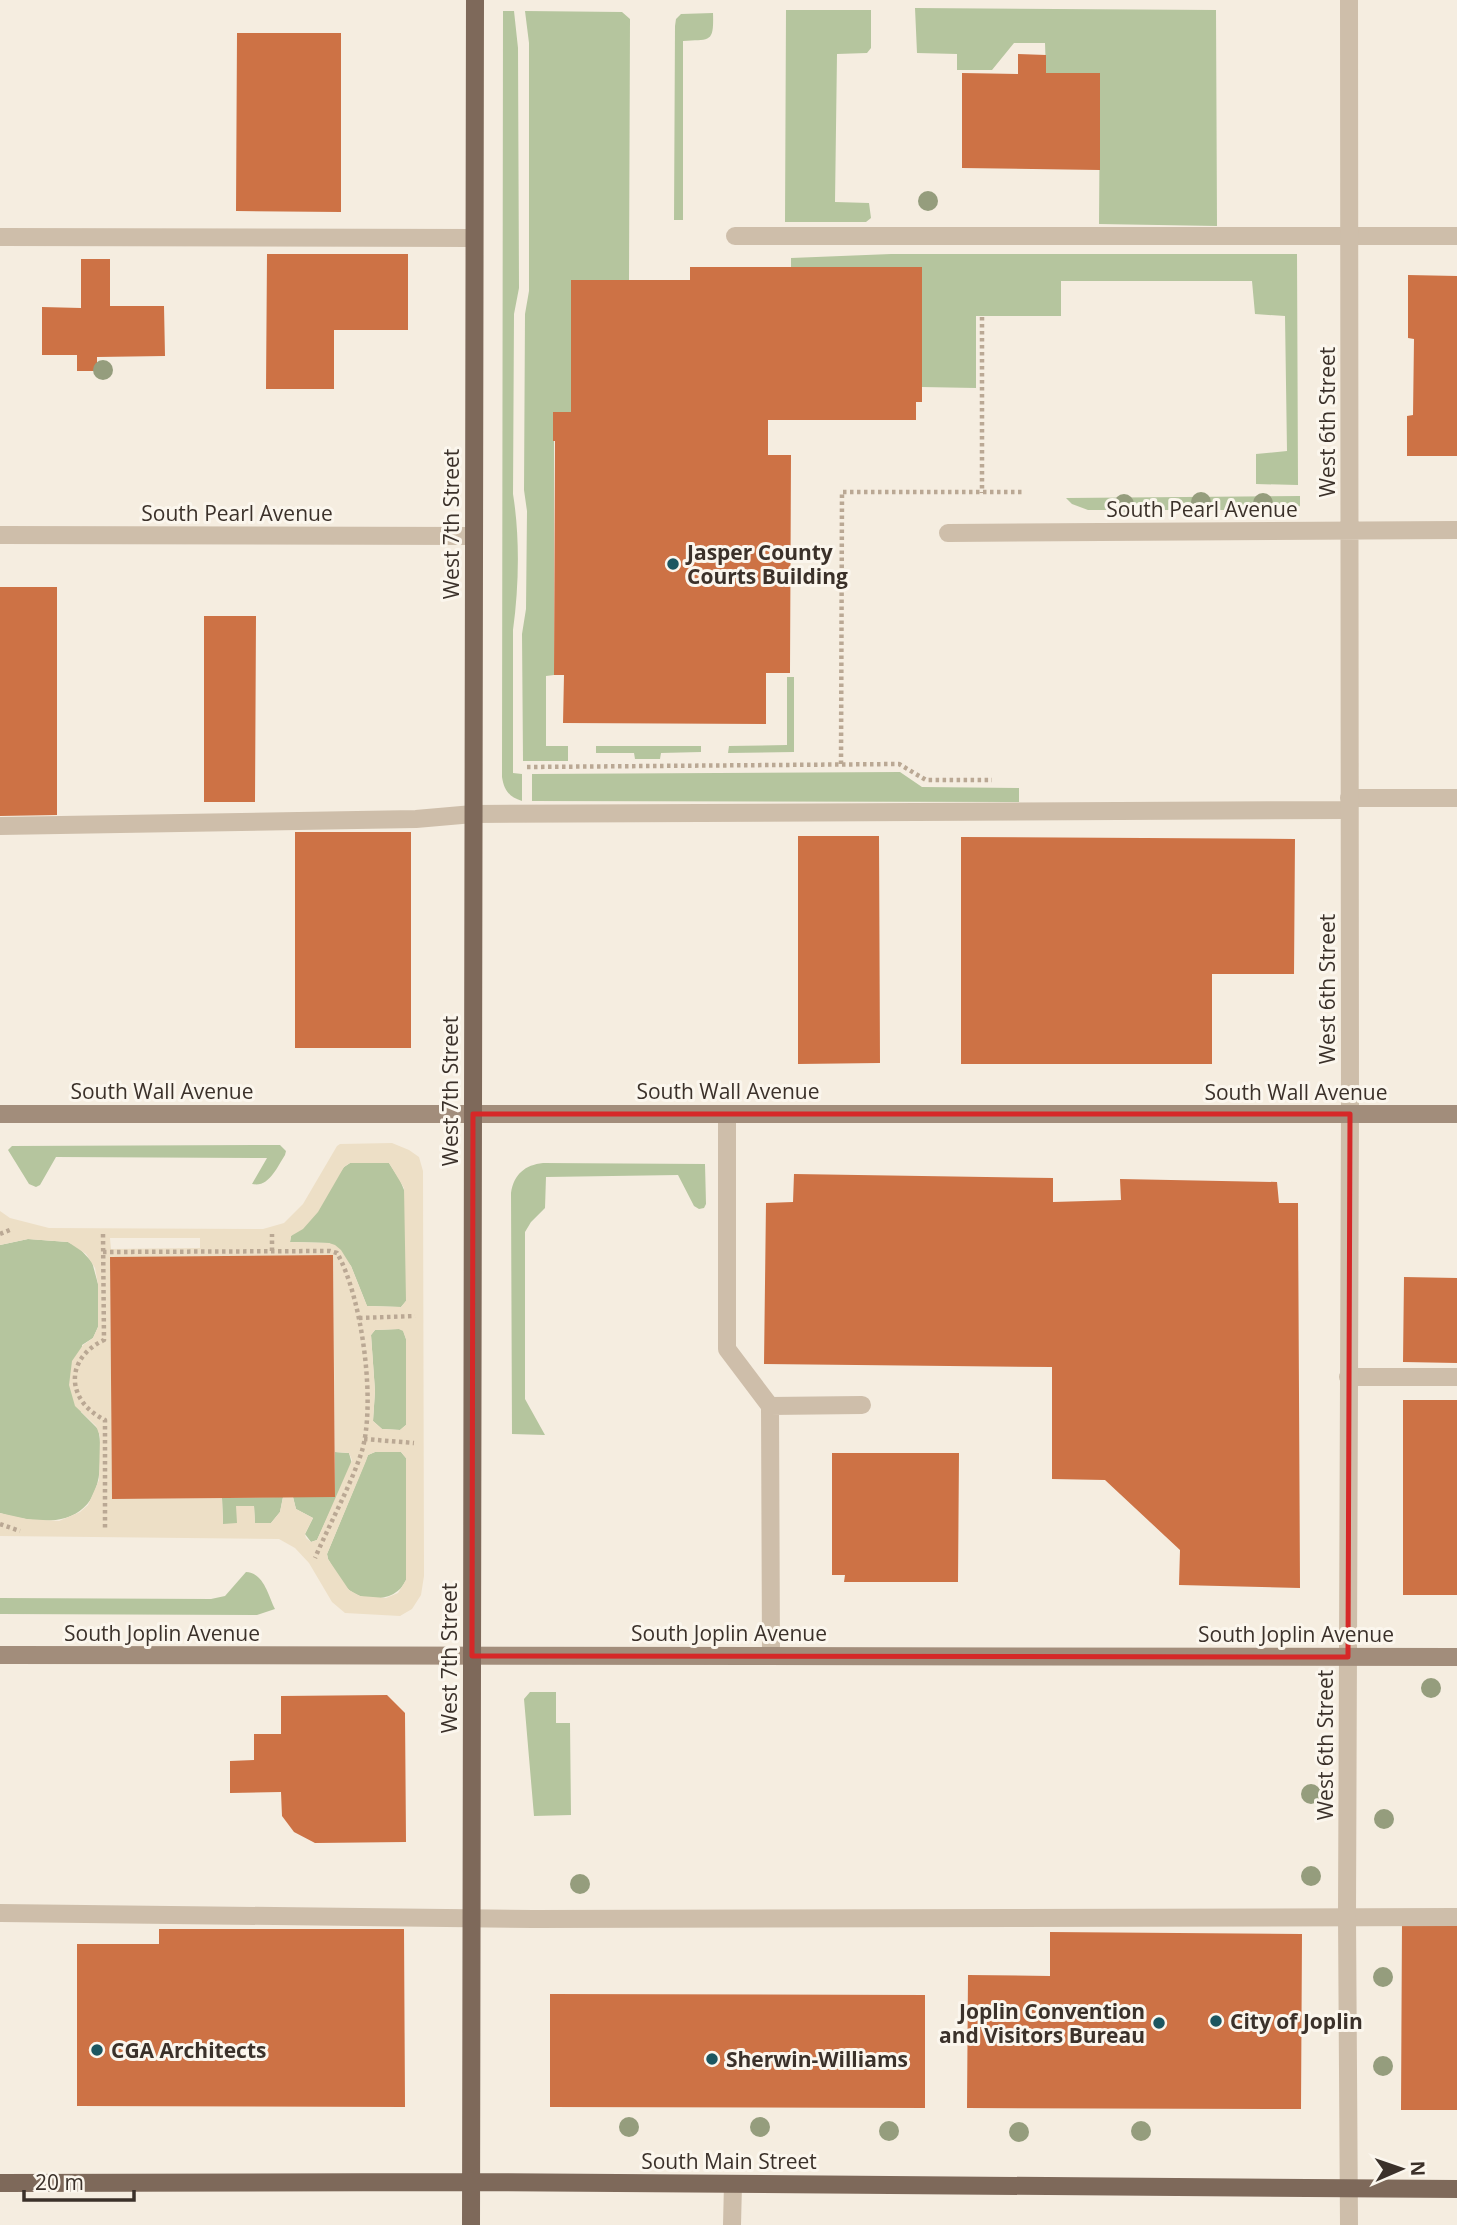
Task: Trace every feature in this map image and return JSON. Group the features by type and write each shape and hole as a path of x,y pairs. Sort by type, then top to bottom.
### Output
{"main road":[{"name":"West 7th Street","path":"471,2225 475,0"},
{"name":"South Main Street","path":"0,2183 471,2182 1457,2189"}],"street":[{"name":"West 6th Street","path":"1349,0 1349,2225"},
{"path":"735,236 1457,236"},
{"path":"0,237 474,238"},
{"name":"South Pearl Avenue","path":"948,533 1457,530"},
{"name":"South Pearl Avenue","path":"0,535 473,536"},
{"path":"0,826 416,818 473,814 1349,804 1457,798"},
{"name":"South Wall Avenue","path":"0,1114 1457,1114"},
{"path":"727,1114 727,1349 770,1406 771,1656"},
{"path":"1348,1377 1457,1377"},
{"path":"770,1406 862,1405"},
{"name":"South Joplin Avenue","path":"0,1655 1457,1657"},
{"path":"0,1913 472,1919 1457,1917"},
{"path":"732,2225 733,2184"}],"path":[{"path":"982,317 982,493"},
{"path":"841,764 842,492 1023,492"},
{"path":"527,767 899,764 926,780 992,780"},
{"path":"0,1234 12,1229"},
{"path":"103,1234 104,1340 82,1355 75,1380 83,1405 105,1420 105,1531"},
{"path":"272,1234 272,1251"},
{"path":"103,1252 337,1253 349,1278 359,1318 366,1373 364,1439 361,1453 315,1558"},
{"path":"359,1318 415,1316"},
{"path":"364,1439 414,1443"},
{"path":"0,1524 20,1531"}],"highlighted area":[{"path":"473,1114 1350,1114 1348,1657 472,1656"}],"green space":[{"path":"915,8 1216,10 1217,226 1099,224 1100,74 1046,73 1045,43 1014,43 992,70 957,70 957,54 917,53"},
{"path":"786,10 871,10 871,48 867,53 837,54 835,202 869,203 871,218 866,222 785,222"},
{"path":"503,11 514,11 518,48 519,288 514,314 513,494 518,562 513,630 513,773 522,774 522,801 508,792 502,777"},
{"path":"525,11 622,12 630,19 629,280 571,280 571,412 554,412 554,675 546,676 546,746 568,746 568,761 523,761 522,634 526,609 527,511 524,490 525,314 529,291 529,43"},
{"path":"713,13 713,30 708,38 683,41 683,220 674,220 676,19 681,14"},
{"path":"891,254 1297,254 1298,485 1256,484 1256,454 1287,451 1285,316 1255,314 1252,281 1061,281 1061,316 976,316 976,388 922,387 922,267 791,267 791,258"},
{"path":"1300,496 1300,506 1289,510 1088,510 1072,504 1066,498"},
{"path":"787,677 794,677 794,752 728,753 729,746 787,745"},
{"path":"596,746 701,746 701,752 661,753 660,759 635,759 634,753 596,753"},
{"path":"900,772 922,787 1019,788 1019,802 532,801 532,774"},
{"path":"280,1145 286,1151 285,1155 272,1176 258,1184 252,1184 267,1158 56,1157 40,1185 36,1187 29,1184 8,1150 12,1146"},
{"path":"350,1163 389,1163 406,1195 406,1301 401,1307 367,1306 351,1266 329,1243 290,1242 291,1236 344,1167"},
{"path":"543,1163 705,1164 706,1204 699,1209 694,1206 678,1175 546,1177 545,1208 525,1232 525,1399 545,1435 512,1434 511,1193 521,1172"},
{"path":"28,1239 68,1242 78,1247 92,1262 98,1284 98,1327 93,1338 82,1345 81,1412 98,1429 100,1437 97,1483 91,1499 81,1510 68,1517 53,1520 18,1518 0,1513 0,1245"},
{"path":"375,1330 403,1330 406,1339 406,1425 400,1430 382,1429 373,1421 375,1391 371,1335"},
{"path":"335,1452 349,1453 352,1464 317,1540 311,1542 305,1534 313,1518 296,1509 293,1497 335,1497"},
{"path":"375,1452 401,1452 406,1458 406,1580 395,1593 370,1598 362,1597 347,1588 327,1554 368,1455"},
{"path":"283,1497 280,1512 271,1523 255,1524 254,1506 237,1524 223,1524 222,1498"},
{"path":"246,1572 261,1580 275,1609 257,1615 0,1614 0,1598 211,1599 225,1596"},
{"path":"530,1692 556,1692 556,1723 570,1723 571,1815 534,1816 524,1699"}],"shaded area":[{"path":"392,1143 419,1157 423,1171 424,1576 421,1595 412,1609 400,1616 345,1613 332,1602 309,1563 295,1548 279,1539 0,1536 0,1513 27,1519 59,1521 80,1512 88,1505 99,1480 100,1436 96,1426 75,1406 69,1385 72,1361 83,1345 93,1338 98,1327 98,1284 95,1268 86,1254 68,1242 28,1239 0,1245 0,1211 10,1218 49,1228 263,1229 284,1223 303,1204 340,1144","holes":["350,1163 389,1163 404,1188 406,1301 401,1307 367,1306 351,1266 335,1245 290,1242 291,1236 303,1229 318,1212 344,1167","110,1238 200,1238 200,1248 111,1249","333,1256 335,1452 349,1453 352,1460 317,1540 311,1542 306,1538 305,1534 313,1518 296,1509 293,1497 283,1497 280,1512 271,1523 255,1523 254,1506 236,1506 237,1523 223,1524 222,1498 112,1499 110,1258","399,1329 403,1331 406,1339 406,1425 400,1430 382,1429 373,1421 375,1391 371,1335 375,1330","375,1452 401,1452 406,1458 406,1580 398,1593 386,1598 360,1596 349,1590 327,1554 368,1455"]}],"building":[{"path":"237,33 341,33 341,212 236,211"},
{"path":"1018,54 1046,55 1046,73 1100,73 1100,170 962,168 962,73 1018,74"},
{"path":"267,254 408,254 408,330 334,330 334,389 266,389"},
{"path":"81,259 110,259 110,306 164,306 165,356 97,357 97,371 77,371 77,355 42,355 42,307 81,308"},
{"name":"Jasper County Courts Building","path":"690,267 922,267 922,402 916,402 916,420 768,420 768,455 791,455 790,673 766,673 766,724 563,723 564,675 554,675 553,412 571,412 571,280 690,280"},
{"path":"1408,275 1457,276 1457,456 1407,456 1407,416 1413,415 1414,339 1408,338"},
{"path":"0,587 57,587 57,815 0,816"},
{"path":"204,616 256,616 255,802 204,802"},
{"path":"295,832 411,832 411,1048 295,1048"},
{"path":"798,836 879,836 880,1063 798,1064"},
{"path":"961,837 1295,839 1294,974 1212,974 1212,1064 961,1064"},
{"path":"794,1174 1053,1178 1053,1202 1121,1200 1120,1179 1277,1182 1279,1203 1298,1203 1300,1588 1179,1585 1180,1550 1105,1480 1052,1479 1052,1367 764,1364 766,1203 793,1202"},
{"path":"333,1255 335,1497 112,1499 110,1257"},
{"path":"1404,1277 1457,1278 1457,1363 1403,1362"},
{"path":"1403,1400 1457,1400 1457,1595 1403,1595"},
{"path":"832,1453 959,1453 958,1582 844,1582 845,1575 832,1575"},
{"path":"387,1695 405,1713 406,1842 315,1843 294,1832 282,1816 281,1792 230,1793 230,1761 254,1760 254,1734 281,1734 281,1696"},
{"path":"1402,1922 1457,1922 1457,2110 1401,2110"},
{"path":"159,1929 404,1929 405,2107 77,2106 77,1944 159,1944"},
{"path":"1050,1932 1302,1934 1301,2109 967,2108 968,1975 1050,1976"},
{"path":"550,1994 925,1995 925,2108 550,2107"}],"place":[{"name":"Jasper County Courts Building","path":"673,564"},
{"name":"City of Joplin","path":"1216,2021"},
{"name":"Joplin Convention and Visitors Bureau","path":"1159,2023"},
{"name":"CGA Architects","path":"97,2050"},
{"name":"Sherwin-Williams","path":"712,2059"}]}
